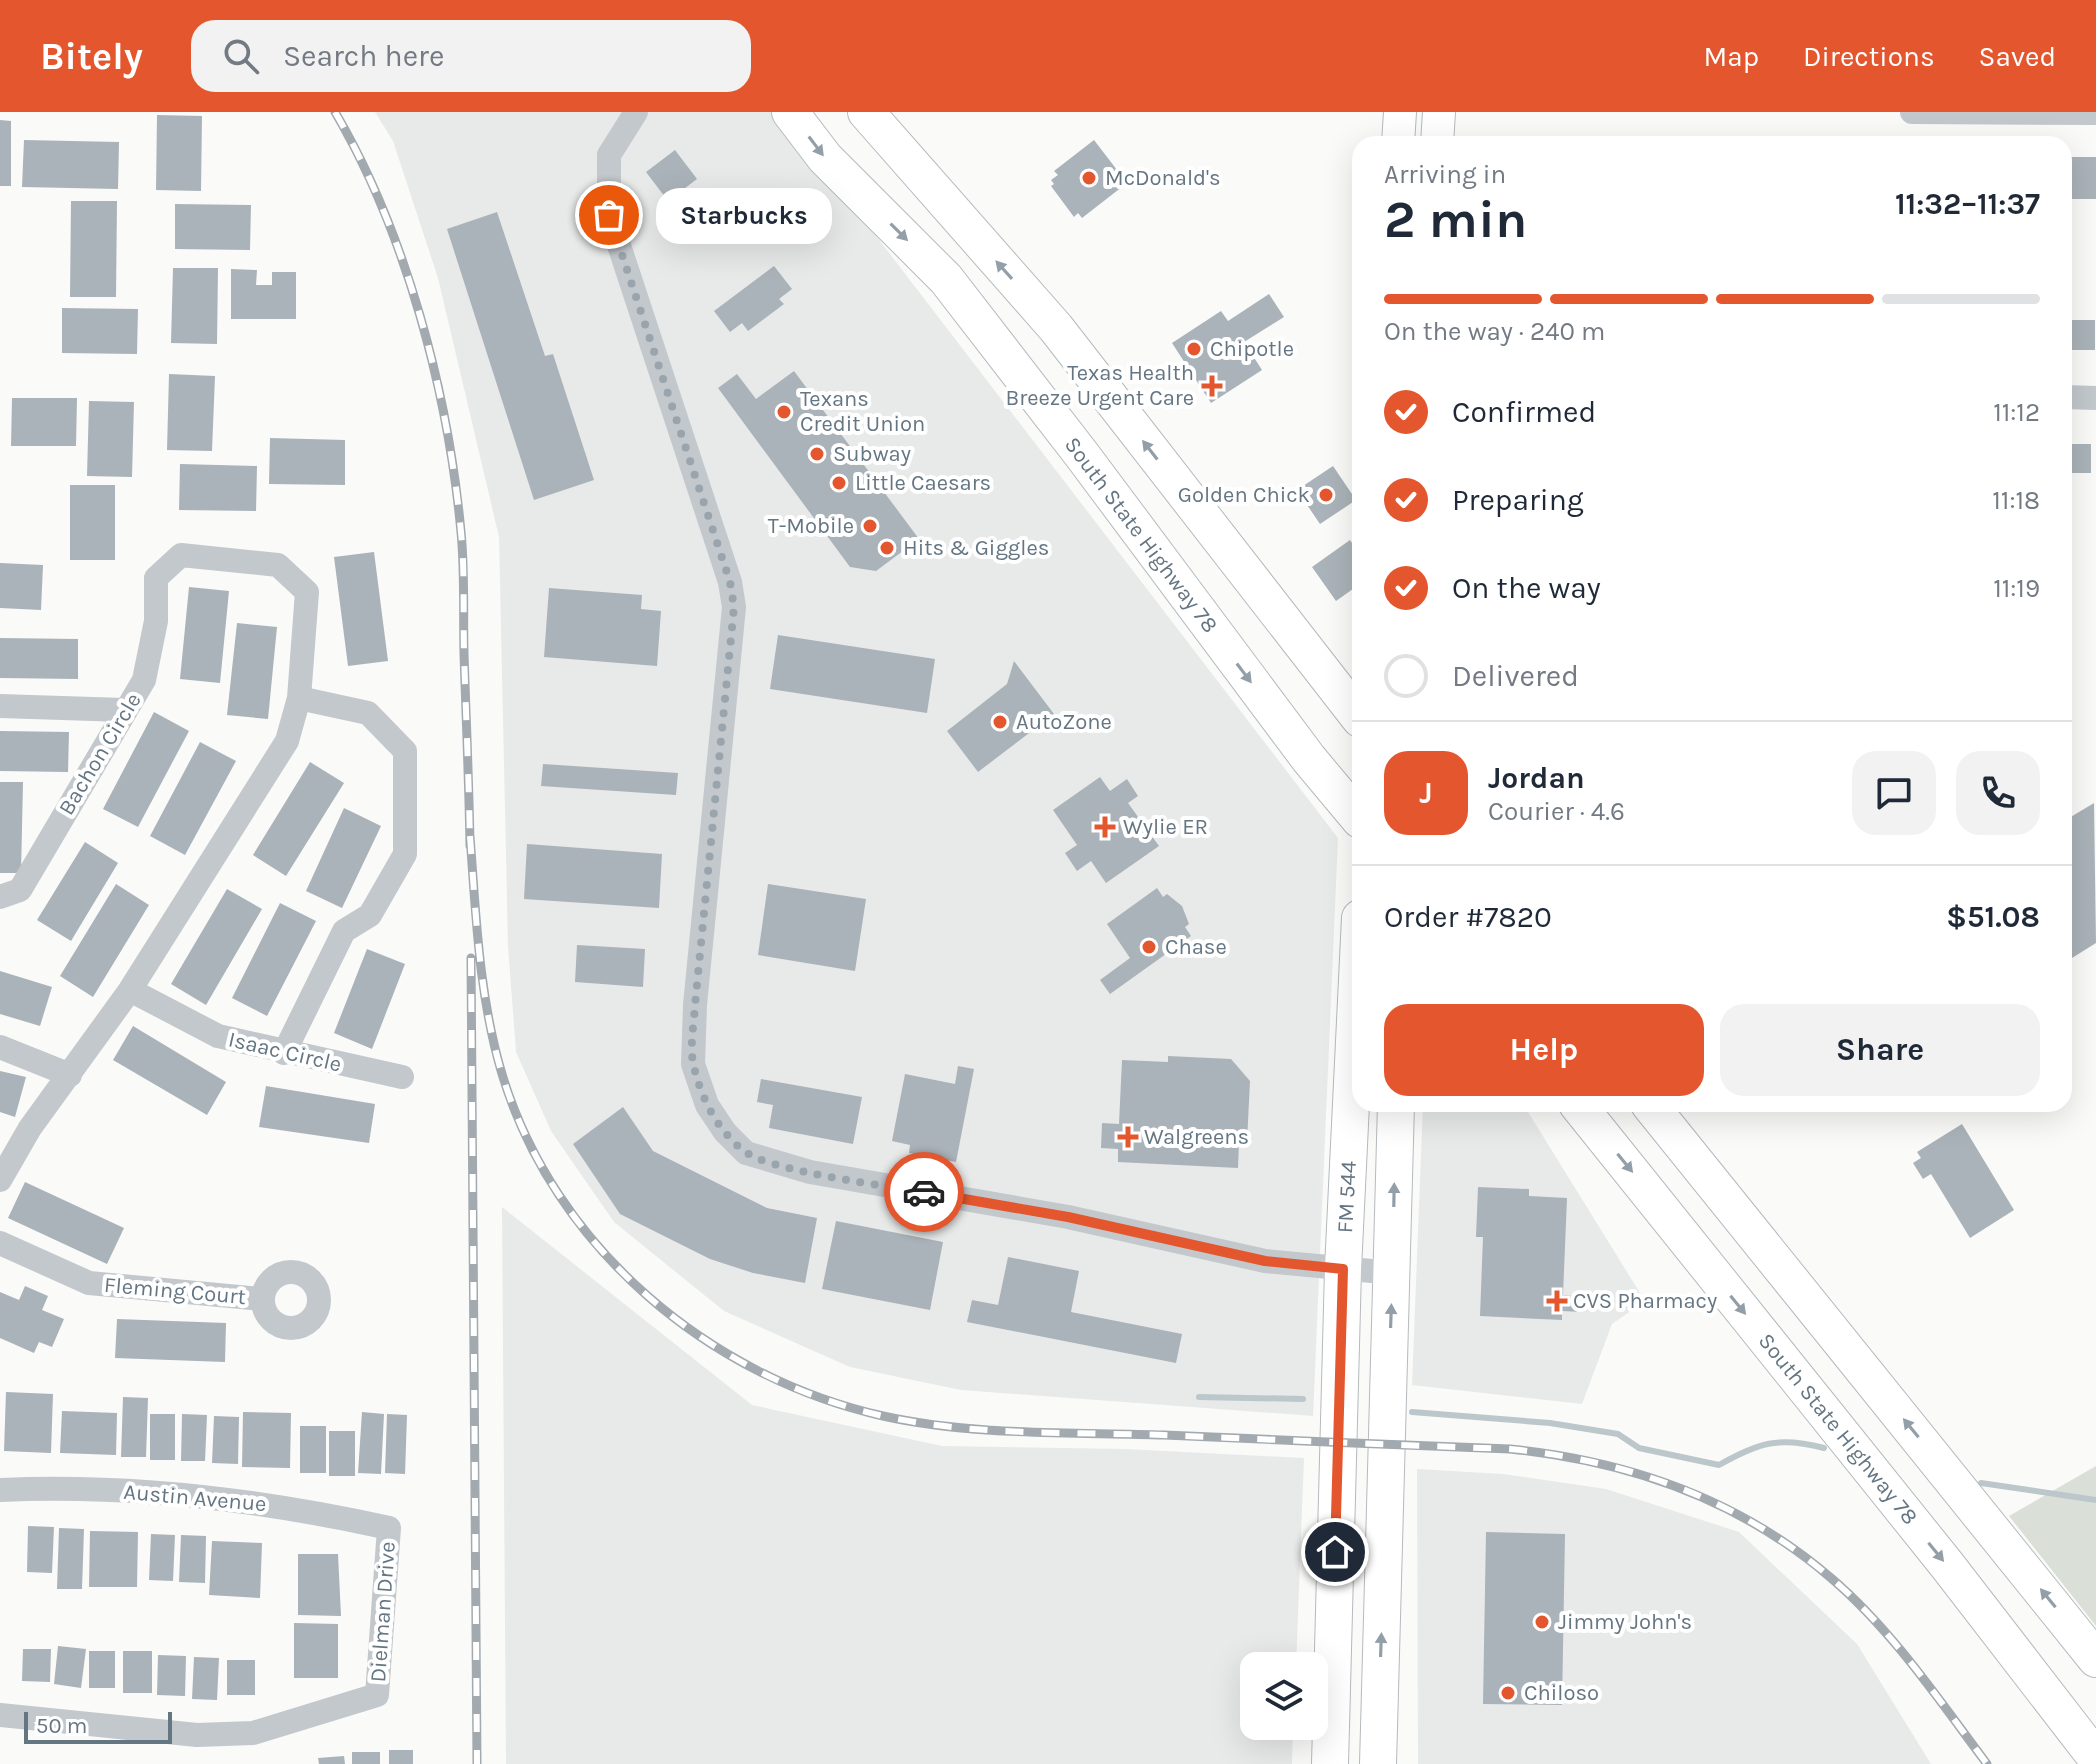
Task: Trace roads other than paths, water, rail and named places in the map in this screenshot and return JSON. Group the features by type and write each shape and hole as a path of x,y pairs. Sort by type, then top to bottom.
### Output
{"main road":[{"name":"South State Highway 78","path":"790,112 825,158 946,279 1309,759 1352,810"},
{"path":"866,112 1056,328 1348,694"},
{"path":"1398,136 1400,112"},
{"path":"1438,136 1439,112"},
{"path":"1008,360 1056,328"},
{"name":"FM 544","path":"1330,1764 1343,1269 1352,1083"},
{"path":"1378,1764 1396,1112"},
{"name":"South State Highway 78","path":"1583,1112 1947,1565 2096,1758"},
{"path":"1655,1112 2096,1659"},
{"path":"1687,1242 1726,1199"},
{"path":"1331,1722 1379,1723"}],"street":[{"path":"636,112 625,124 609,155 609,215 730,582 734,607 695,1005 693,1064 707,1105 725,1132 746,1153 810,1172 1068,1217 1265,1261 1393,1273"},
{"path":"1912,112 2096,113"},
{"path":"2072,397 2096,398"},
{"name":"Bachon Circle","path":"0,897 20,890 144,680 156,621 156,578 181,555 278,565 307,592 299,698 287,741 130,990 30,1128 0,1180"},
{"path":"284,1053 344,931 370,915 405,854 405,751 368,713 299,698"},
{"path":"0,706 124,710"},
{"name":"Isaac Circle","path":"130,990 218,1036 402,1077"},
{"path":"0,1047 70,1075"},
{"name":"Fleming Court","path":"0,1243 89,1283 262,1299"},
{"name":"Austin Avenue","path":"0,1490 149,1493 273,1504 389,1528"},
{"name":"Dielman Drive","path":"0,1715 197,1735 253,1733 377,1695 389,1528"}],"waterway":[{"path":"1199,1397 1303,1399"},
{"path":"1412,1412 1550,1423 1618,1434 1639,1448 1719,1465 1745,1451 1781,1442 1824,1448"},
{"path":"1981,1483 2096,1500"}],"railway":[{"path":"335,112 383,209 403,261 420,315 446,424 462,547 470,846"},
{"path":"470,836 488,1016 502,1074 526,1137 559,1195 600,1248 647,1295 700,1336 757,1370 819,1397 883,1416 917,1422 1023,1432 1510,1449 1597,1463 1640,1474 1681,1488 1759,1526 1831,1578 1895,1643 1987,1764"},
{"path":"471,958 477,1764"}],"place":[{"name":"McDonald's","path":"1089,178"},
{"name":"Starbucks","path":"609,215"},
{"name":"Chipotle","path":"1194,349"},
{"name":"Texas Health Breeze Urgent Care","path":"1212,386"},
{"name":"Texans Credit Union","path":"784,412"},
{"name":"Subway","path":"817,454"},
{"name":"Little Caesars","path":"839,483"},
{"name":"Golden Chick","path":"1326,495"},
{"name":"T-Mobile","path":"870,526"},
{"name":"Hits & Giggles","path":"887,548"},
{"name":"AutoZone","path":"1000,722"},
{"name":"Wylie ER","path":"1105,827"},
{"name":"Chase","path":"1149,947"},
{"name":"Walgreens","path":"1128,1137"},
{"name":"CVS Pharmacy","path":"1557,1301"},
{"name":"Jimmy John's","path":"1542,1622"},
{"name":"Chiloso","path":"1508,1693"}]}
